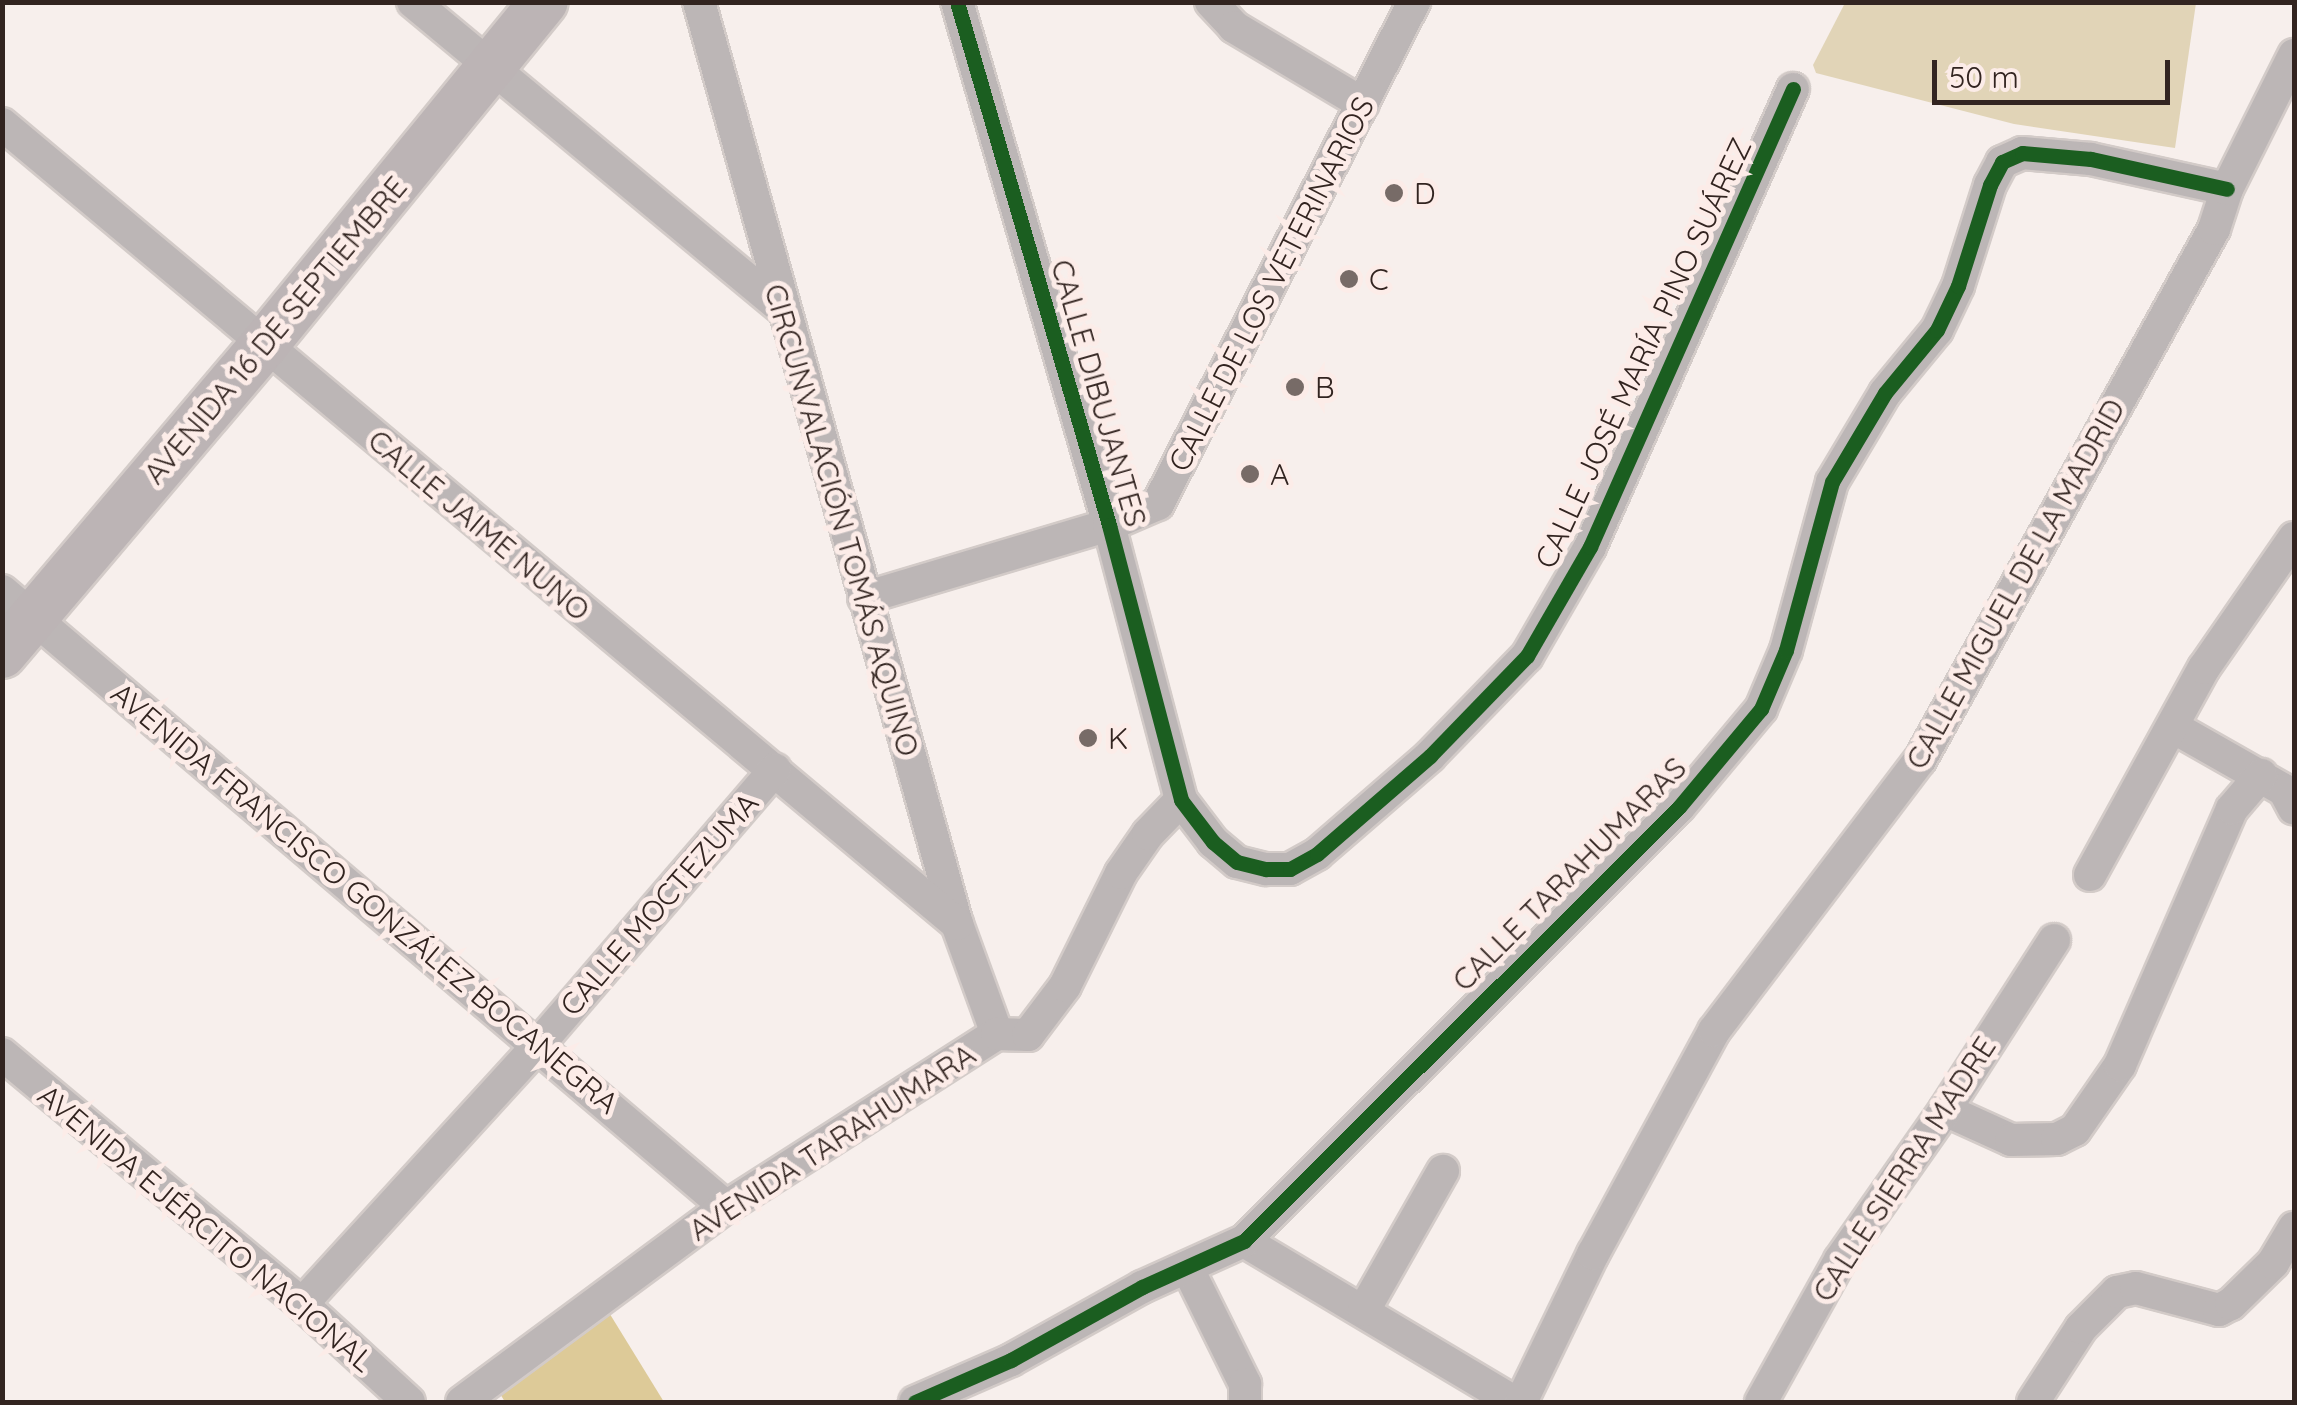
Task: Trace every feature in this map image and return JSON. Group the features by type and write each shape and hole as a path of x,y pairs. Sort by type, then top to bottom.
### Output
{"street":[{"path":"413,2 781,308"},
{"name":"AVENIDA 16 DE SEPTIEMBRE","path":"2,654 18,604 263,346 544,2"},
{"name":"CIRCUNVALACIÓN TOMÁS AQUINO","path":"699,2 781,308 957,924 997,1034"},
{"name":"CALLE DIBUJANTES","path":"957,2 1109,525 1181,800"},
{"path":"1210,2 1234,27 1363,104"},
{"name":"CALLE DE LOS VETERINARIOS","path":"864,598 1109,525 1158,504 1414,2"},
{"name":"CALLE MIGUEL DE LA MADRID","path":"1518,1402 1714,1030 1920,760 2214,229 2227,189 2294,55"},
{"name":"CALLE JOSÉ MARÍA PINO SUÁREZ","path":"1181,800 1213,842 1237,862 1290,869 1317,854 1430,756 1527,656 1590,546 1793,89"},
{"name":"CALLE JAIME NUNO","path":"2,124 957,924"},
{"name":"CALLE TARAHUMARAS","path":"915,1402 1010,1360 1142,1286 1244,1241 1680,808 1761,709 1786,650 1832,482 1885,393 1937,330 2002,162 2022,153 2091,159 2227,189"},
{"path":"2090,875 2204,668 2294,538"},
{"name":"AVENIDA FRANCISCO GONZÁLEZ BOCANEGRA","path":"18,604 726,1207"},
{"path":"2172,727 2284,786"},
{"name":"CALLE MOCTEZUMA","path":"302,1304 538,1044 775,770"},
{"path":"1945,1110 2011,1140 2056,1140 2075,1130 2120,1066 2232,808 2284,786"},
{"name":"AVENIDA TARAHUMARA","path":"462,1402 726,1207 997,1034 1028,1035 1040,1025 1065,986 1121,873 1148,834 1181,800"},
{"name":"CALLE SIERRA MADRE","path":"1761,1402 1840,1260 1945,1110 2054,940"},
{"name":"AVENIDA EJÉRCITO NACIONAL","path":"2,1054 302,1304 409,1402"},
{"path":"1364,1310 1444,1171"},
{"path":"2034,1402 2080,1328 2117,1292 2136,1288 2219,1310 2231,1304 2273,1263 2294,1228"},
{"path":"1244,1241 1518,1402"},
{"path":"1187,1267 1245,1384 1245,1402"}],"shaded area":[{"path":"1845,3 2196,3 2175,148 2014,124 1816,73 1813,65"},
{"path":"608,1311 664,1402 505,1402 496,1387"}],"cycle path":[{"path":"957,2 1109,525 1181,800 1213,842 1237,862 1266,869 1290,869 1317,854 1430,756 1527,656 1590,547 1793,89"},
{"path":"915,1402 1011,1360 1142,1287 1244,1241 1679,807 1761,709 1786,650 1832,482 1885,393 1937,330 1958,286 1990,185 2002,162 2022,153 2091,159 2227,189"}],"place":[{"name":"D","path":"1394,193"},
{"name":"C","path":"1349,279"},
{"name":"B","path":"1295,387"},
{"name":"A","path":"1250,474"},
{"name":"K","path":"1088,738"}]}
